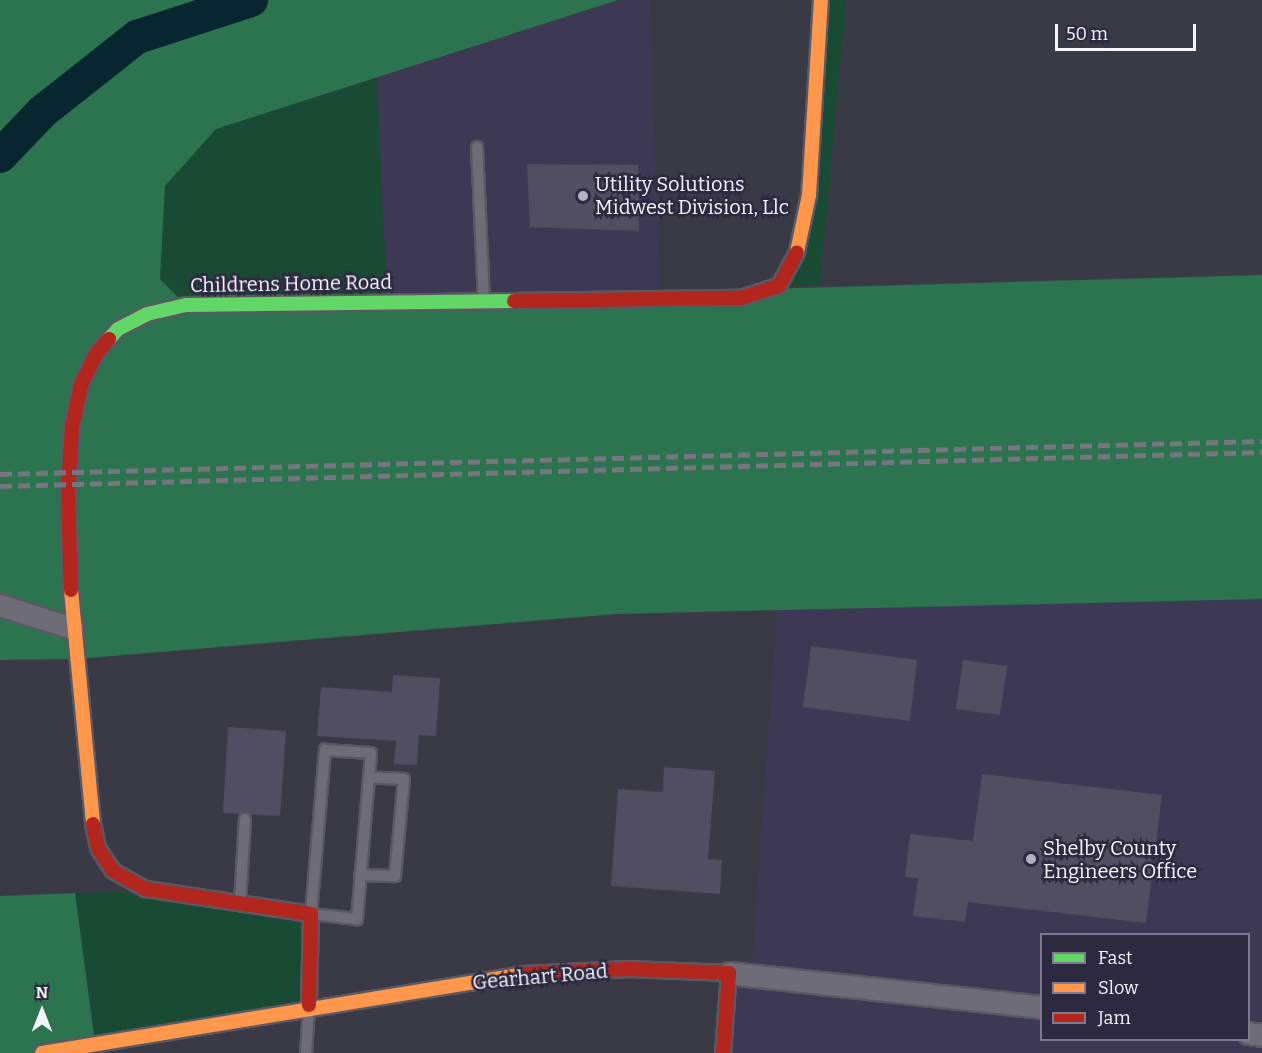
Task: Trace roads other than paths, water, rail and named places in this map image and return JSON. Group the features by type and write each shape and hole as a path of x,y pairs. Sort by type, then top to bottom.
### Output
{"street":[{"name":"Childrens Home Road","path":"311,914 146,889 113,871 98,848 88,799 72,628 68,492 72,428 81,385 96,354 118,329 147,314 186,305 741,298 779,286 796,255 809,195 821,0"},
{"path":"0,605 72,628"},
{"path":"309,1005 311,914"},
{"name":"Gearhart Road","path":"42,1053 309,1005 525,974 629,969 729,973 1040,1007"},
{"path":"723,1053 729,973"}],"lane":[{"path":"477,147 484,301"},
{"path":"325,750 371,753 369,777 357,919 311,914 325,750"},
{"path":"360,875 395,876 404,779 369,777"},
{"path":"240,903 245,819"},
{"path":"306,1053 309,1005"}],"waterway":[{"path":"0,156 42,112 137,37 251,0"}],"railway":[{"path":"0,474 1262,441"},
{"path":"0,486 1262,452"}],"place":[{"name":"Utility Solutions Midwest Division, Llc","path":"583,196"},
{"name":"Shelby County Engineers Office","path":"1031,859"}]}
